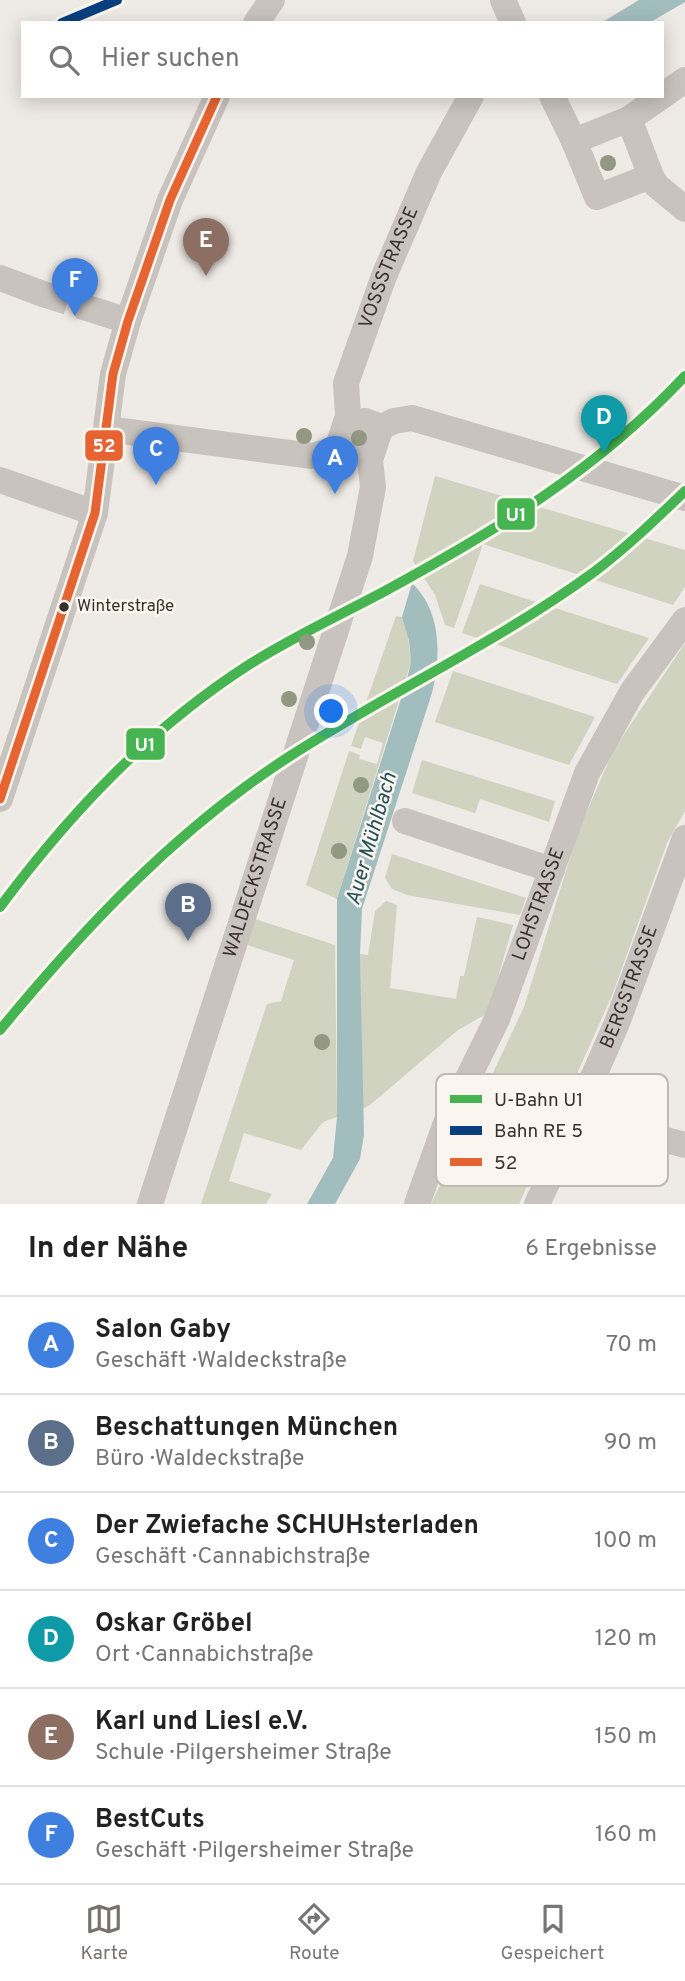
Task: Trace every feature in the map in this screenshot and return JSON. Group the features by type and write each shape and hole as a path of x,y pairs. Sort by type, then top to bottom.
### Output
{"street":[{"path":"251,21 259,0"},
{"path":"257,21 272,0"},
{"path":"503,0 512,21"},
{"path":"664,95 685,80"},
{"path":"0,799 5,770 95,513 113,374 128,321 170,200 216,98"},
{"name":"VOSSSTRASSE","path":"337,449 348,416 346,383 384,276 429,172 470,98"},
{"path":"553,98 597,197 652,176"},
{"path":"574,141 629,119 659,98"},
{"path":"629,119 656,185 685,209"},
{"path":"0,278 43,293"},
{"path":"85,307 128,321"},
{"path":"348,416 381,427 412,418 685,498"},
{"name":"WALDECKSTRASSE","path":"150,1204 360,556 373,487 370,460 381,427"},
{"path":"107,429 312,456 337,449 370,460"},
{"path":"0,480 95,513"},
{"name":"LOHSTRASSE","path":"471,1074 498,1018 587,773 632,692 685,620"},
{"path":"405,821 552,870"},
{"name":"BERGSTRASSE","path":"594,1074 617,1023 682,850"},
{"path":"668,1141 685,1145"},
{"name":"LOHSTRASSE","path":"417,1204 436,1152"},
{"path":"537,1204 546,1186"}],"green space":[{"path":"435,476 685,550 685,587 673,605 483,544 454,628 445,625 435,595 413,561"},
{"path":"480,584 649,638 617,684 462,633"},
{"path":"396,616 402,617 407,627 411,662 337,899 306,885 349,751 360,755 359,759 377,764 383,743 365,737 361,749 351,746"},
{"path":"685,643 685,811 667,843 613,993 577,1074 492,1074 524,1007 578,832 613,751"},
{"path":"453,671 595,717 569,765 435,722"},
{"path":"422,760 555,801 549,822 480,799 475,813 412,793"},
{"path":"392,854 526,898 520,915 407,895 392,889 385,878"},
{"path":"386,901 397,905 390,988 456,999 477,917 513,925 488,1013 458,1030 362,1109 360,954 368,955 375,911"},
{"path":"255,919 335,945 337,1117 323,1122 301,1150 244,1133 229,1181 272,1194 266,1204 201,1204 267,1004 281,1001 294,960 247,945"},
{"path":"439,1186 527,1186 519,1204 431,1204"}],"water":[{"path":"639,0 685,0 652,21 604,21"},
{"name":"Auer Mühlbach","path":"412,583 429,607 434,621 437,664 432,693 362,909 360,954 364,1135 360,1159 335,1204 307,1204 333,1158 337,1117 337,899 411,662 409,640 402,617"}],"tunnel":[{"path":"43,294 84,307"}],"metro line":[{"name":"U1","path":"0,907 55,838 114,774 145,744 213,689 266,654 467,545 544,496 617,441 685,376"},
{"name":"U1","path":"0,1030 98,918 133,883 169,849 246,786 325,734 481,645 557,598 618,553 685,491"}],"transit line":[{"path":"67,21 117,0"},
{"name":"52","path":"0,799 95,513 113,374 128,321 170,200 216,98"}],"place":[{"name":"Karl und Liesl e.V.","path":"206,276"},
{"name":"BestCuts","path":"75,316"},
{"name":"Oskar Gröbel","path":"604,453"},
{"name":"Der Zwiefache SCHUHsterladen","path":"156,485"},
{"name":"Salon Gaby","path":"335,494"},
{"name":"Winterstraße","path":"64,607"},
{"name":"Beschattungen München","path":"188,941"}]}
